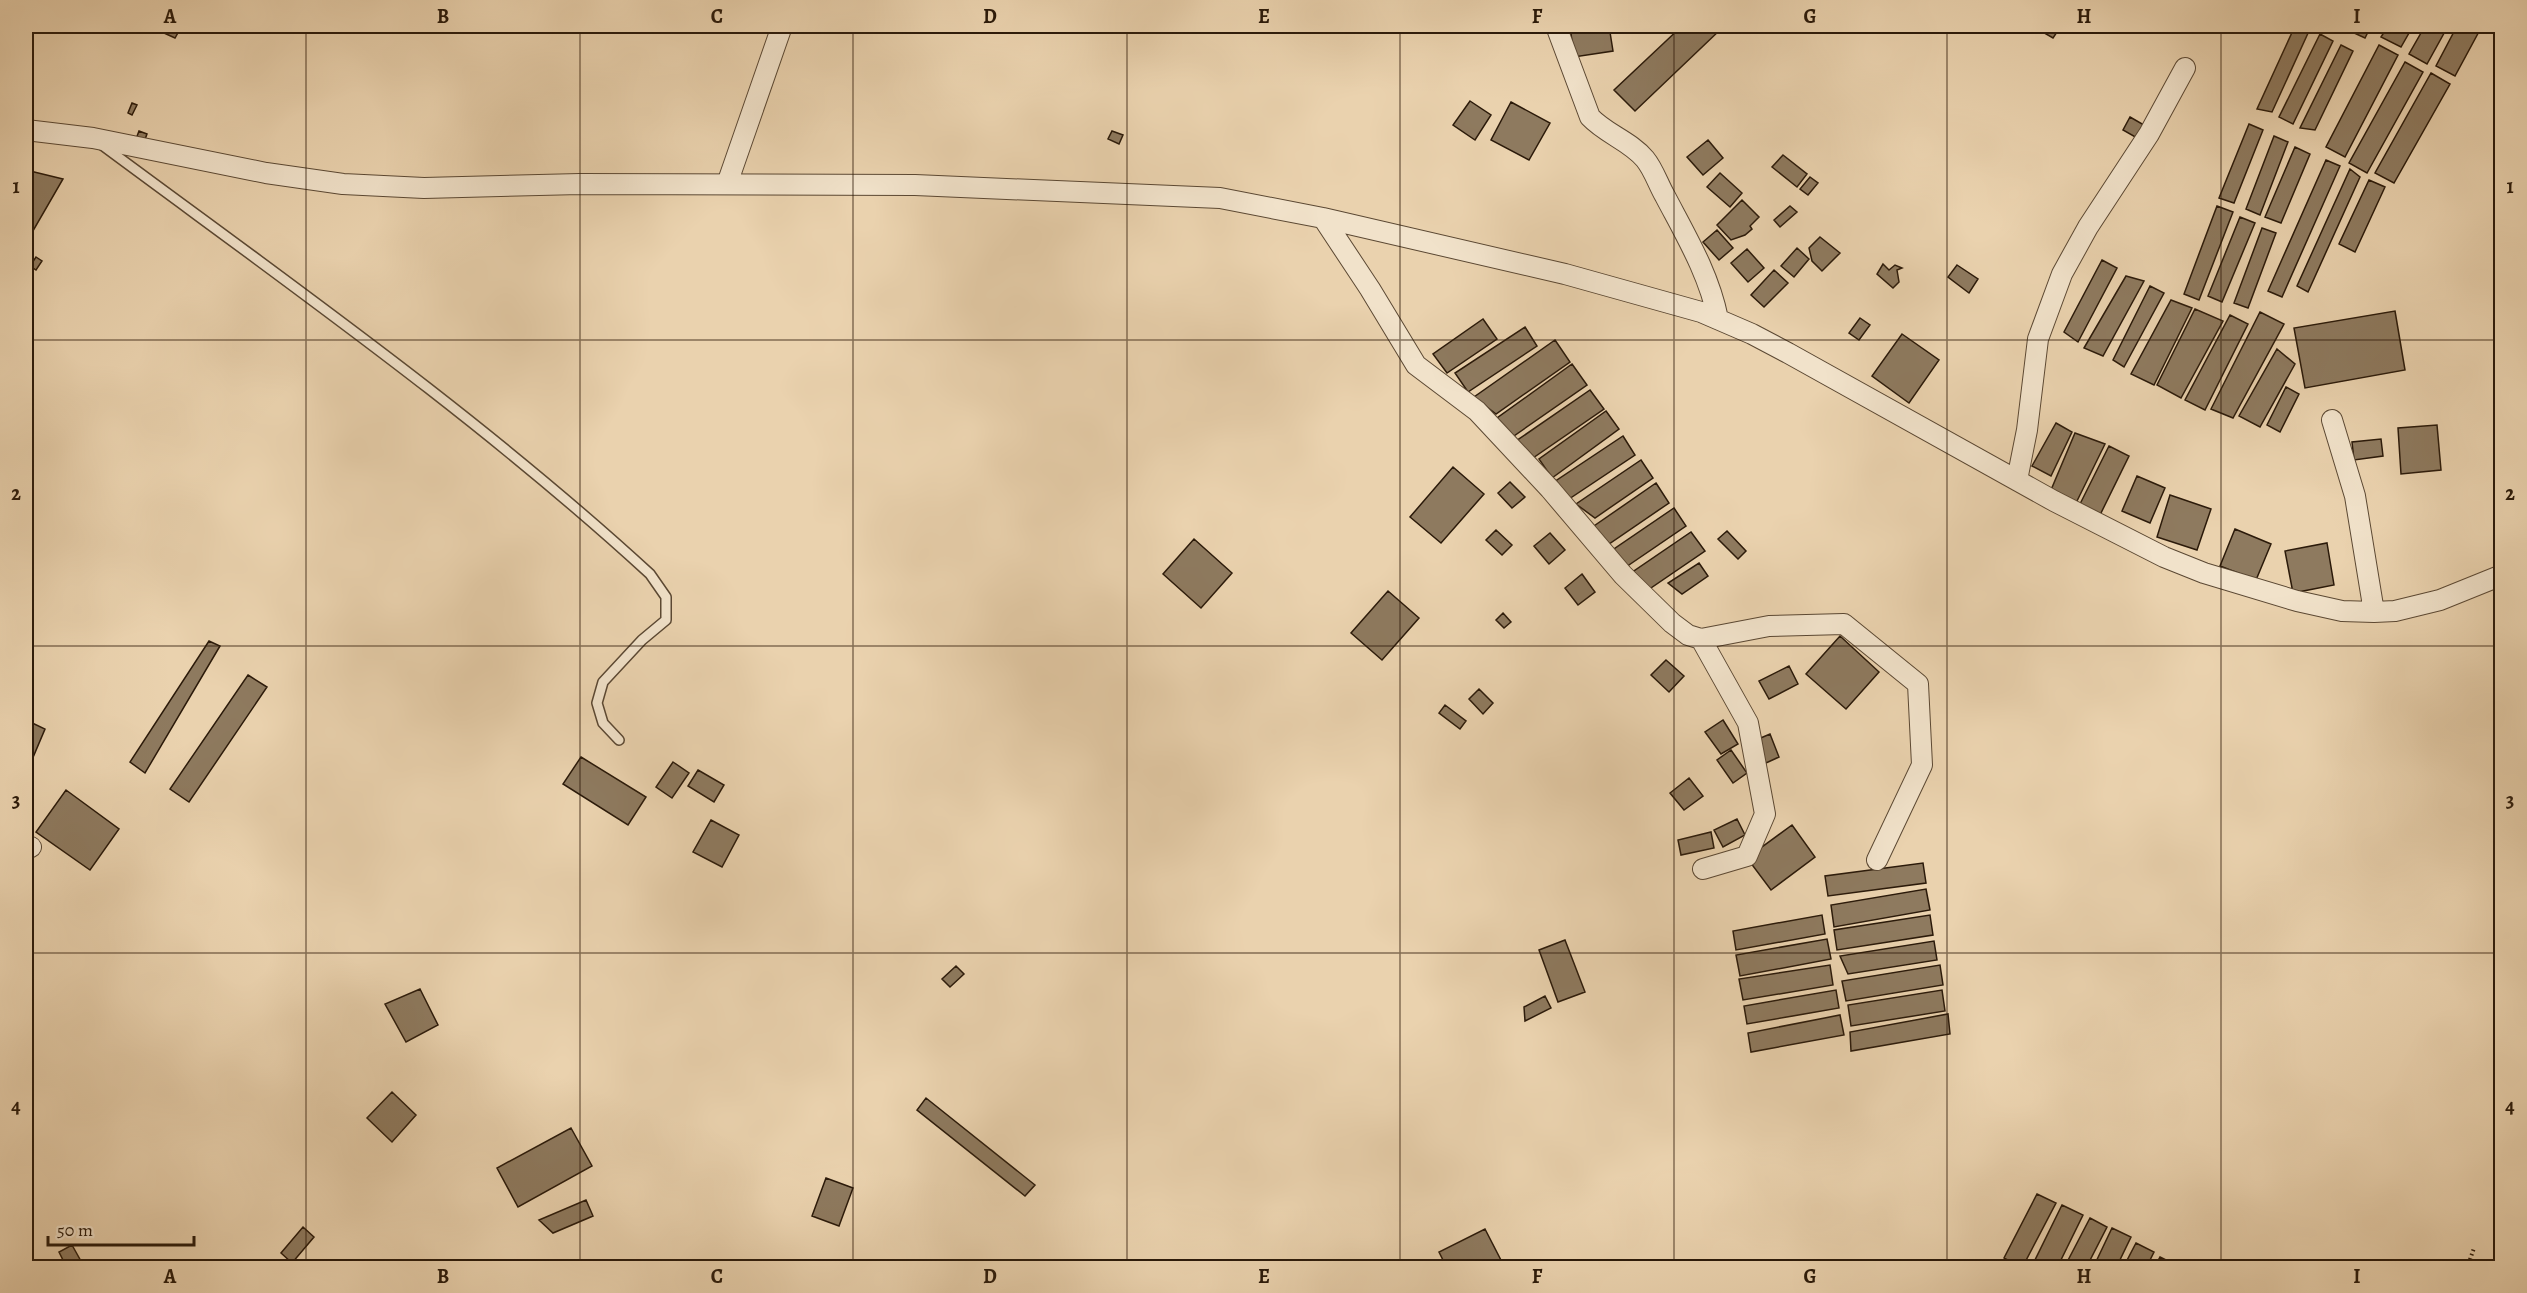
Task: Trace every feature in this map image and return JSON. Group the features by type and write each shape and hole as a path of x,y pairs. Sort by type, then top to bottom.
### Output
{"street":[{"path":"727,184 782,26"},
{"path":"1556,26 1590,117 1600,128 1636,151 1653,171 1704,273 1713,296 1718,319"},
{"path":"2017,480 2027,430 2038,339 2062,274 2088,227 2150,134 2185,68"},
{"path":"26,130 93,138 266,173 343,184 424,188 580,184 915,185 1220,198 1323,218 1565,274 1701,312 1779,348 2017,480 2164,557 2204,573 2297,601 2342,611 2395,611 2440,600 2502,575"},
{"path":"1323,218 1416,365 1477,411 1550,489 1623,575 1672,623 1688,635 1701,639 1769,626 1844,624 1918,684 1922,765 1877,860"},
{"path":"2332,420 2355,496 2374,612"},
{"path":"1701,639 1748,723 1765,814 1747,856 1703,869"}],"lane":[{"path":"93,138 298,290 519,459 650,574 666,597 666,620 642,640 603,682 597,703 603,723 620,740"}],"path":[{"path":"2467,1268 2474,1248"}],"building":[{"path":"165,26 179,31 175,38 164,33"},
{"path":"1570,26 1609,26 1613,51 1574,57"},
{"path":"1682,26 1720,26 1722,28 1635,111 1614,90"},
{"path":"2032,26 2061,26 2053,38"},
{"path":"2295,26 2309,31 2272,112 2257,109"},
{"path":"2352,26 2371,26 2365,38 2350,31"},
{"path":"2388,26 2413,26 2401,47 2381,37"},
{"path":"2425,26 2448,26 2427,64 2409,54"},
{"path":"2457,26 2482,26 2455,76 2436,66"},
{"path":"2320,34 2333,41 2293,124 2279,117"},
{"path":"2341,45 2353,51 2315,130 2300,128"},
{"path":"2379,45 2398,55 2345,157 2326,147"},
{"path":"2405,62 2423,72 2367,173 2349,163"},
{"path":"2431,73 2450,84 2394,183 2375,173"},
{"path":"1470,101 1491,115 1475,140 1453,125"},
{"path":"1511,102 1550,123 1529,160 1491,140"},
{"path":"132,103 137,105 132,115 128,113"},
{"path":"2130,117 2144,125 2137,138 2123,130"},
{"path":"2249,124 2263,130 2234,203 2219,198"},
{"path":"139,131 147,134 144,142 136,139"},
{"path":"1112,131 1123,135 1119,144 1108,139"},
{"path":"2274,136 2288,142 2260,215 2246,209"},
{"path":"1708,140 1723,158 1703,175 1687,157"},
{"path":"2295,147 2310,154 2281,223 2265,217"},
{"path":"1783,155 1807,174 1797,187 1772,167"},
{"path":"2326,160 2340,166 2282,297 2268,291"},
{"path":"2350,169 2360,177 2308,292 2297,286"},
{"path":"26,170 63,179 26,243"},
{"path":"1720,173 1742,193 1730,207 1707,187"},
{"path":"1810,177 1818,183 1808,195 1800,189"},
{"path":"2369,180 2385,187 2355,252 2339,244"},
{"path":"1742,200 1759,217 1750,226 1752,229 1745,235 1731,240 1717,225"},
{"path":"1790,206 1797,212 1780,227 1774,220"},
{"path":"2217,206 2233,212 2199,300 2184,294"},
{"path":"2240,217 2255,223 2222,302 2208,296"},
{"path":"2262,228 2276,233 2248,308 2234,303"},
{"path":"1717,230 1733,248 1719,260 1703,242"},
{"path":"1820,237 1840,253 1822,271 1812,261 1809,248"},
{"path":"1797,248 1809,259 1794,277 1781,266"},
{"path":"1747,249 1764,268 1748,282 1731,263"},
{"path":"36,257 42,261 36,270 30,266"},
{"path":"2102,260 2117,268 2078,342 2064,332"},
{"path":"1883,264 1889,270 1895,265 1902,268 1897,270 1899,282 1893,288 1877,274"},
{"path":"1957,265 1978,279 1969,293 1948,277"},
{"path":"1774,270 1788,283 1764,307 1751,295"},
{"path":"2126,276 2144,281 2103,356 2084,348"},
{"path":"2150,286 2164,293 2124,367 2113,360"},
{"path":"2171,300 2192,308 2154,385 2131,374"},
{"path":"2195,309 2223,321 2181,398 2157,385"},
{"path":"2395,311 2405,370 2305,388 2294,328"},
{"path":"2260,312 2284,324 2233,418 2211,409"},
{"path":"2230,315 2248,324 2205,410 2185,400"},
{"path":"1860,318 1870,325 1859,340 1849,333"},
{"path":"1483,319 1497,339 1447,373 1433,354"},
{"path":"1525,327 1537,346 1468,392 1455,373"},
{"path":"1902,334 1939,360 1909,403 1872,376"},
{"path":"1555,340 1570,362 1496,414 1474,397"},
{"path":"2277,349 2295,364 2260,427 2239,416"},
{"path":"1572,364 1587,385 1511,438 1497,418"},
{"path":"2286,387 2299,394 2280,432 2267,425"},
{"path":"1590,390 1604,409 1530,460 1516,441"},
{"path":"1606,411 1619,429 1552,478 1539,459"},
{"path":"2056,423 2072,432 2051,476 2032,466"},
{"path":"2437,425 2441,470 2401,474 2398,428"},
{"path":"2075,433 2105,444 2076,503 2051,490"},
{"path":"1623,436 1635,455 1566,501 1554,482"},
{"path":"2381,439 2383,456 2354,460 2352,442"},
{"path":"2109,446 2129,456 2100,515 2079,506"},
{"path":"1641,460 1653,478 1595,518 1576,504"},
{"path":"1453,467 1484,494 1441,543 1410,517"},
{"path":"2137,476 2165,488 2150,523 2122,511"},
{"path":"1510,482 1525,497 1512,508 1498,493"},
{"path":"1656,483 1669,503 1609,544 1591,528"},
{"path":"2170,495 2211,509 2197,550 2157,537"},
{"path":"1674,508 1686,526 1623,569 1611,551"},
{"path":"2235,529 2271,544 2256,580 2220,566"},
{"path":"1496,530 1512,545 1502,555 1486,540"},
{"path":"1727,531 1746,551 1738,559 1718,539"},
{"path":"1691,532 1705,551 1645,592 1631,573"},
{"path":"1550,533 1565,550 1549,564 1534,546"},
{"path":"1194,539 1232,573 1201,608 1163,574"},
{"path":"2327,543 2334,585 2293,593 2285,551"},
{"path":"1699,563 1708,576 1682,594 1668,583"},
{"path":"1582,574 1595,592 1578,605 1565,588"},
{"path":"1388,591 1419,618 1382,660 1351,633"},
{"path":"1503,613 1511,622 1504,628 1496,620"},
{"path":"1840,636 1879,672 1846,709 1806,674"},
{"path":"209,641 220,646 145,773 130,762"},
{"path":"1666,660 1684,676 1669,692 1651,675"},
{"path":"1789,666 1798,684 1769,699 1759,681"},
{"path":"248,675 267,687 189,802 170,789"},
{"path":"1479,689 1493,703 1483,714 1469,699"},
{"path":"1445,705 1466,721 1460,729 1439,713"},
{"path":"26,720 45,729 26,774"},
{"path":"1723,720 1738,744 1721,754 1705,732"},
{"path":"1770,734 1779,757 1766,763 1756,740"},
{"path":"1731,750 1747,773 1733,783 1717,760"},
{"path":"581,757 646,797 628,825 563,784"},
{"path":"673,762 689,773 672,798 656,787"},
{"path":"698,770 724,785 714,802 688,786"},
{"path":"1689,778 1703,796 1684,810 1670,793"},
{"path":"66,790 119,829 90,870 36,832"},
{"path":"1737,819 1745,835 1723,847 1714,830"},
{"path":"711,820 739,835 722,867 693,852"},
{"path":"1792,825 1815,857 1771,890 1747,858"},
{"path":"1711,832 1714,848 1681,855 1678,840"},
{"path":"1923,863 1926,883 1828,896 1825,876"},
{"path":"1926,889 1930,910 1834,927 1831,905"},
{"path":"1822,915 1825,934 1736,950 1733,931"},
{"path":"1930,915 1933,935 1837,950 1834,930"},
{"path":"1827,939 1831,959 1740,976 1736,955"},
{"path":"1565,940 1585,992 1558,1002 1539,950"},
{"path":"1934,941 1937,960 1848,974 1840,956"},
{"path":"1830,965 1833,985 1743,1000 1739,979"},
{"path":"1940,965 1943,985 1846,1001 1842,981"},
{"path":"956,966 964,974 950,987 942,979"},
{"path":"420,989 438,1025 406,1042 385,1004"},
{"path":"1836,990 1839,1008 1747,1024 1744,1006"},
{"path":"1942,990 1945,1011 1851,1026 1848,1005"},
{"path":"1545,996 1551,1008 1525,1021 1524,1007"},
{"path":"1948,1014 1950,1034 1851,1051 1850,1032"},
{"path":"1840,1015 1844,1035 1751,1052 1748,1033"},
{"path":"392,1092 416,1115 392,1142 367,1118"},
{"path":"926,1098 1035,1185 1025,1196 917,1110"},
{"path":"571,1128 592,1166 518,1207 497,1168"},
{"path":"826,1178 853,1188 839,1226 812,1216"},
{"path":"2037,1194 2056,1203 2022,1268 2004,1258"},
{"path":"586,1200 593,1216 553,1233 539,1220"},
{"path":"2062,1205 2083,1215 2057,1268 2031,1268"},
{"path":"2090,1218 2107,1227 2086,1268 2064,1268"},
{"path":"303,1227 314,1237 292,1263 281,1253"},
{"path":"2112,1228 2131,1237 2116,1268 2093,1268"},
{"path":"1485,1229 1505,1268 1447,1268 1439,1252"},
{"path":"2136,1243 2154,1252 2146,1268 2123,1268"},
{"path":"72,1245 82,1263 73,1268 67,1268 59,1252"},
{"path":"2160,1257 2180,1267 2154,1268"},
{"path":"54,1260 58,1268 41,1268"}]}
